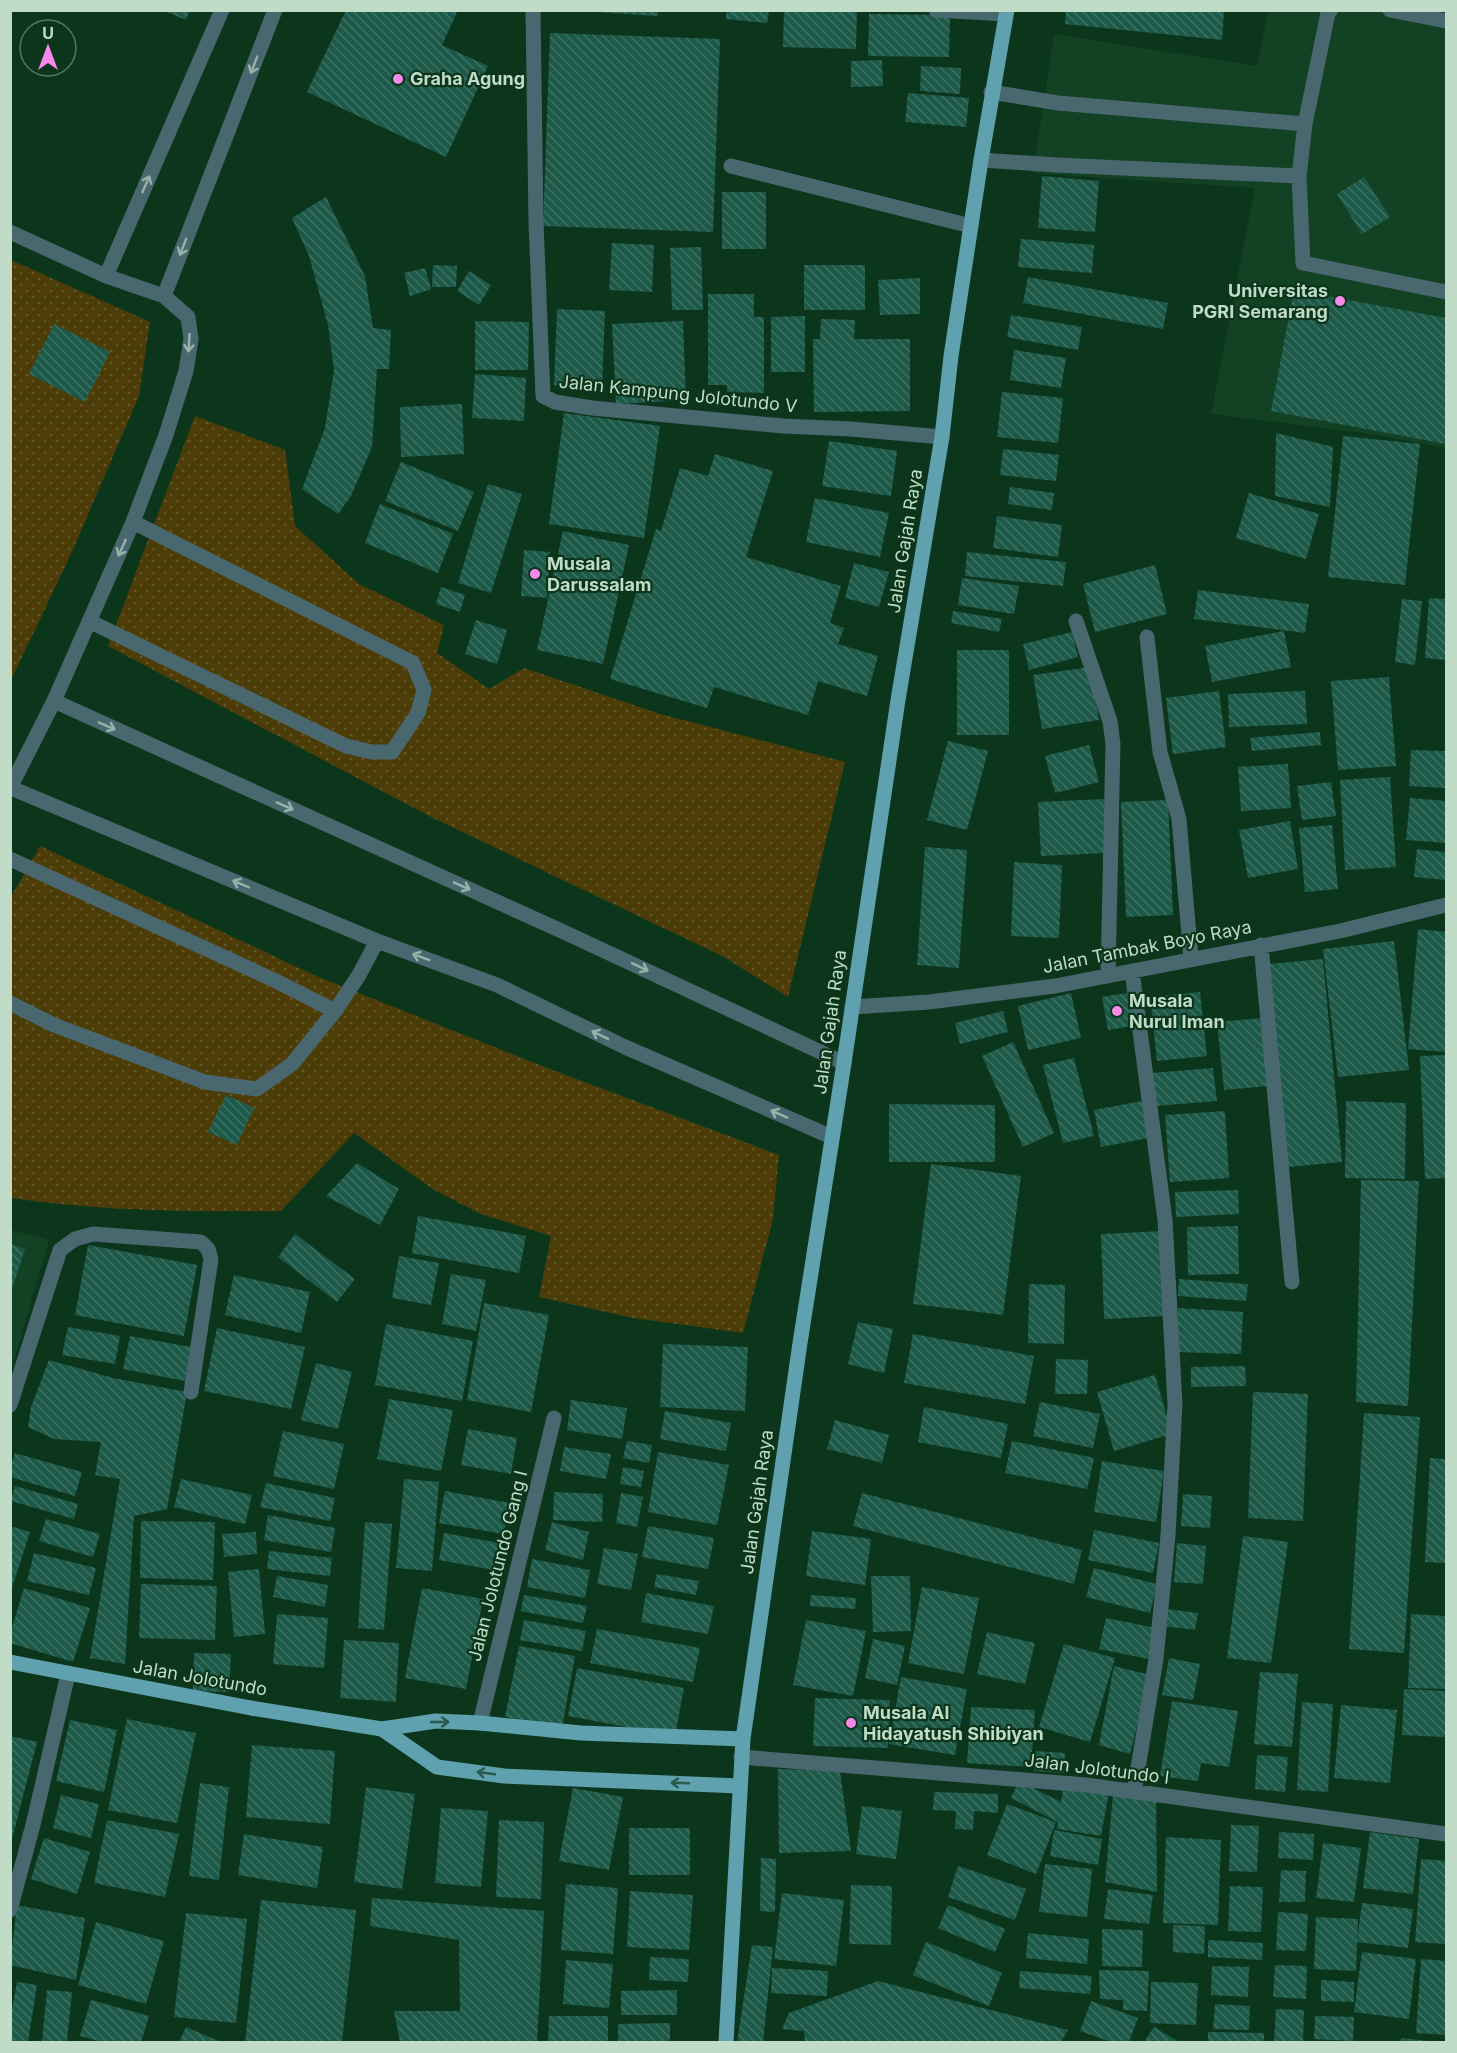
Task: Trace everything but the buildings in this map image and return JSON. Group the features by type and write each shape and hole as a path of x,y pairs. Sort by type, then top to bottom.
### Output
{"main road":[{"name":"Jalan Gajah Raya","path":"726,2043 743,1739 800,1343 898,700 942,437 951,356 991,92 1006,12"},
{"name":"Jalan Jolotundo","path":"10,1662 251,1708 382,1729 436,1721 581,1733 743,1739"},
{"name":"Jalan Jolotundo","path":"382,1729 437,1767 504,1776 739,1786"}],"street":[{"path":"106,276 222,10"},
{"path":"164,296 275,10"},
{"name":"Jalan Kampung Jolotundo V","path":"533,10 543,396 555,402 592,408 783,426 942,437"},
{"path":"936,10 1006,12"},
{"path":"1332,10 1328,13 1305,124 1299,176 1303,263 1446,292"},
{"path":"1390,10 1446,21"},
{"path":"991,92 1058,103 1305,124"},
{"path":"981,160 1299,176"},
{"path":"731,166 971,226"},
{"path":"10,232 106,276 164,296 188,317 191,339 186,370 166,435 133,522 54,701 10,788 377,941 496,985 625,1047 832,1137"},
{"path":"88,621 346,746 372,752 392,752 418,713 424,690 413,663 133,522"},
{"path":"1076,621 1110,721 1113,744 1108,976"},
{"path":"1147,637 1160,752 1179,819 1191,959"},
{"path":"54,701 566,933 844,1063"},
{"path":"10,859 266,976 335,1011"},
{"name":"Jalan Tambak Boyo Raya","path":"852,1007 929,1002 1055,986 1340,931 1446,904"},
{"path":"10,1003 54,1025 205,1082 257,1089 292,1064 335,1011 359,975 377,941"},
{"path":"1261,945 1292,1282"},
{"path":"1132,971 1165,1220 1175,1404 1168,1535 1156,1659 1134,1792"},
{"path":"10,1405 60,1250 75,1239 93,1234 201,1242 208,1249 211,1259 191,1392"},
{"name":"Jalan Jolotundo Gang I","path":"480,1723 554,1418"},
{"path":"10,1910 33,1825 68,1674"},
{"name":"Jalan Jolotundo I","path":"741,1757 1075,1784 1446,1834"}],"shaded area":[{"name":"Universitas PGRI Semarang","path":"1268,11 1446,11 1446,448 1364,433 1211,414 1255,188 1033,173 1054,34 1257,66"},
{"path":"11,260 150,322 139,396 71,554 11,680"},
{"path":"195,416 285,450 295,526 359,584 444,625 437,653 489,689 524,668 660,714 845,762 788,997 724,957 429,816 108,646"},
{"path":"40,846 316,976 542,1066 779,1155 773,1219 743,1333 633,1318 539,1297 551,1236 481,1214 434,1190 354,1133 281,1211 146,1210 78,1206 11,1198 11,897"},
{"path":"11,1230 49,1240 11,1371"}],"place":[{"name":"Graha Agung","path":"398,79"},
{"name":"Universitas PGRI Semarang","path":"1340,301"},
{"name":"Musala Darussalam","path":"535,574"},
{"name":"Musala Nurul Iman","path":"1117,1011"},
{"name":"Musala Al Hidayatush Shibiyan","path":"851,1723"}]}
